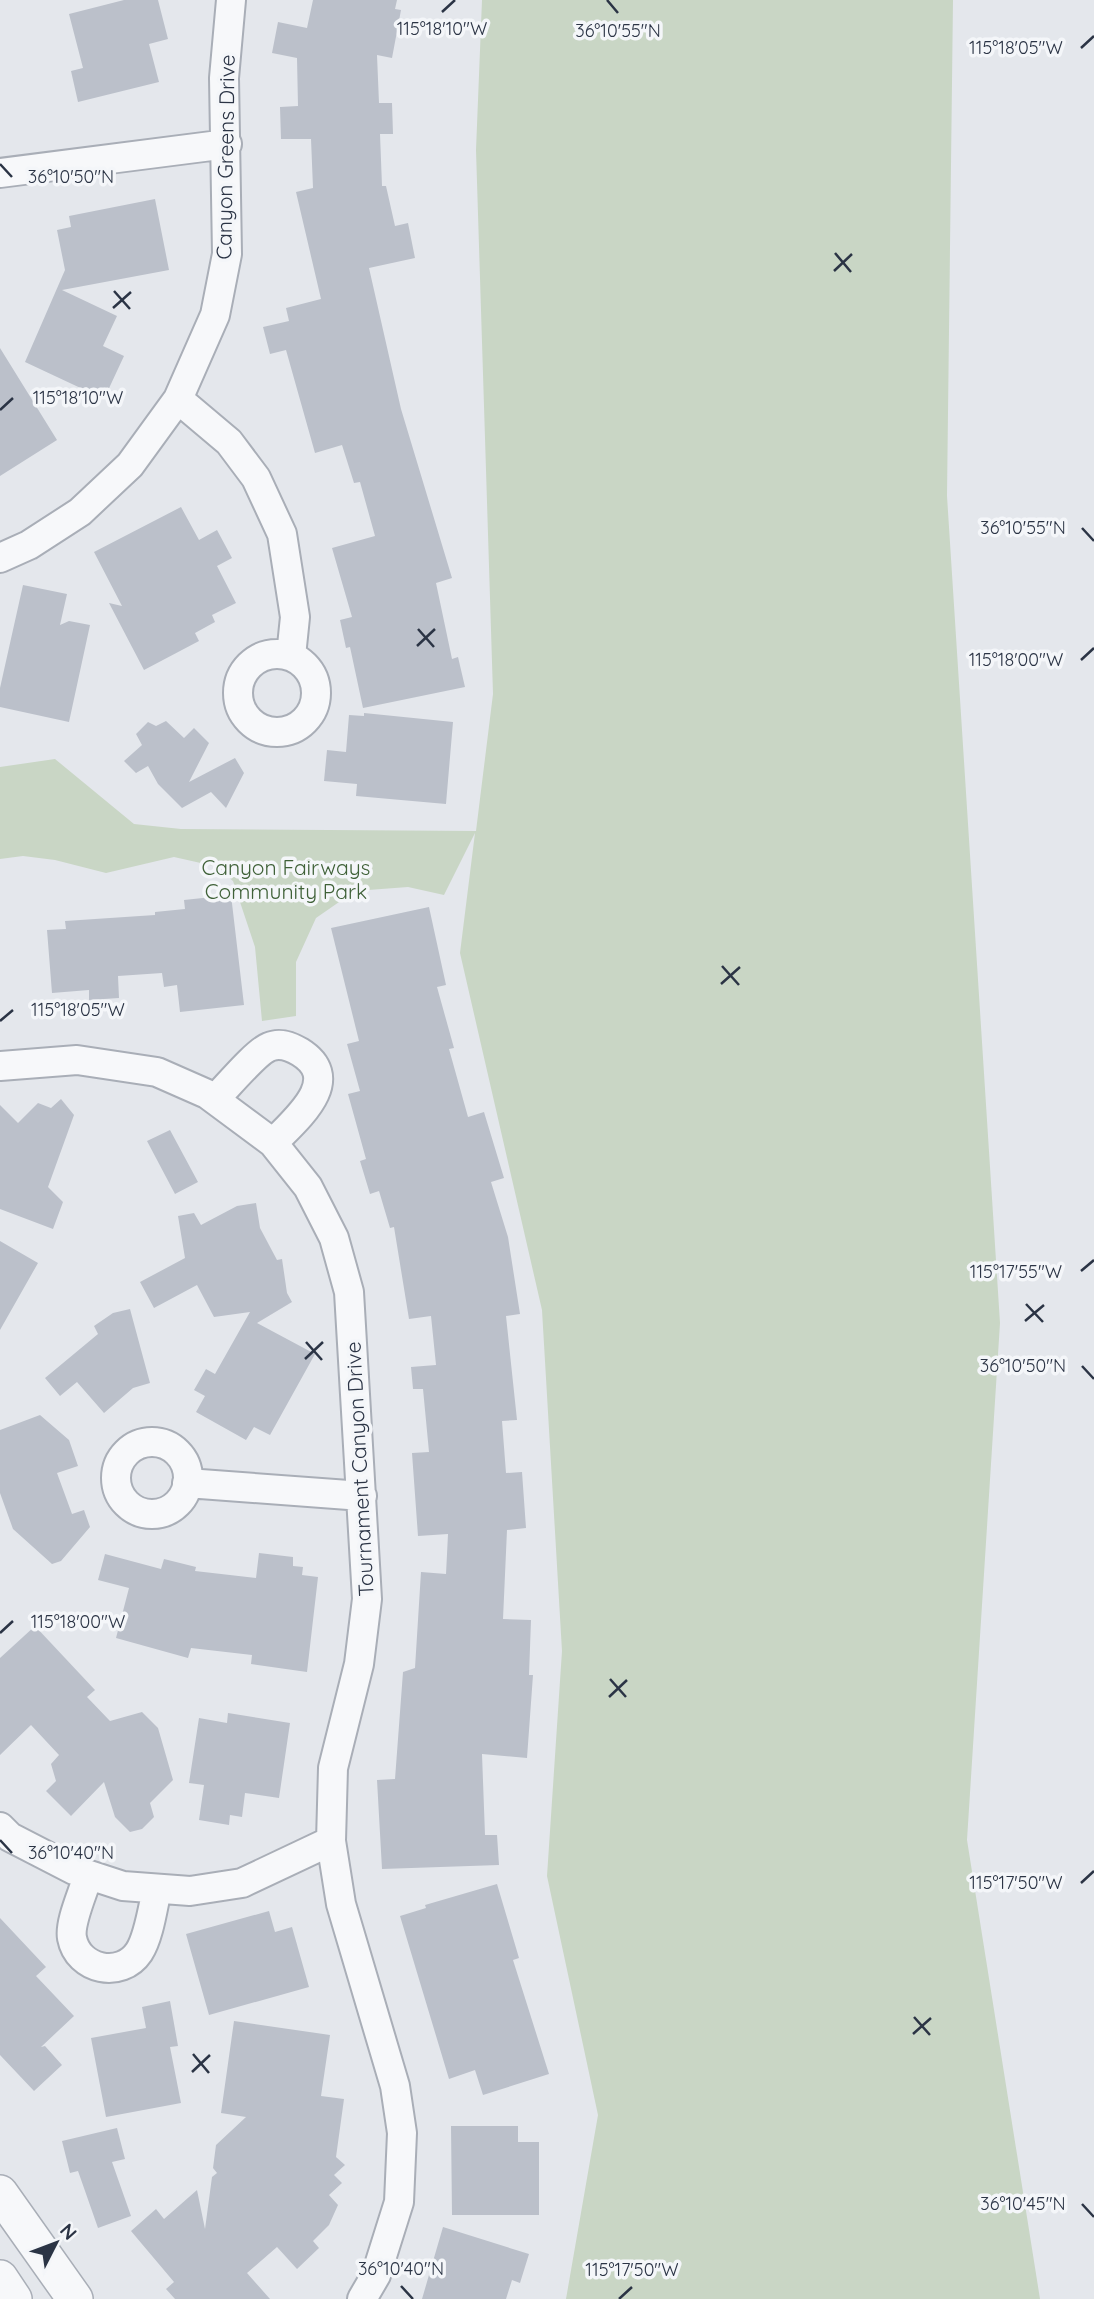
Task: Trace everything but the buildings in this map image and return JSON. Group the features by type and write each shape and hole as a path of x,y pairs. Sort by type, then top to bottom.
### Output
{"street":[{"name":"Canyon Greens Drive","path":"0,558 29,545 80,512 130,466 178,399 215,315 227,254 224,78 231,0"},
{"path":"0,173 226,144"},
{"path":"178,399 229,442 256,478 282,534 295,617 291,656"},
{"path":"215,1099 266,1048 285,1045 306,1056 318,1077 318,1090 306,1108 273,1143"},
{"name":"Tournament Canyon Drive","path":"0,1066 77,1060 158,1072 207,1094 273,1143 308,1187 334,1238 349,1292 367,1599 359,1664 333,1768 331,1842 341,1904 395,2086 402,2133 400,2202 376,2275 362,2299"},
{"path":"187,1483 362,1496"},
{"path":"0,1827 10,1837 88,1875 123,1886 190,1891 242,1883 331,1842"},
{"path":"88,1875 72,1938 82,1957 101,1968 123,1966 139,1952 157,1889"},
{"path":"0,2193 75,2299"},
{"path":"0,2278 14,2299"}],"green space":[{"name":"Canyon Fairways Community Park","path":"482,0 953,0 947,496 1000,1323 967,1840 1040,2299 566,2299 598,2115 547,1876 562,1651 542,1310 460,953 475,833 444,895 408,887 355,891 316,918 296,962 296,1016 262,1021 255,947 233,881 214,866 174,857 106,873 55,860 23,856 0,859 0,767 55,759 134,824 181,829 476,831 493,694 476,150"}]}
